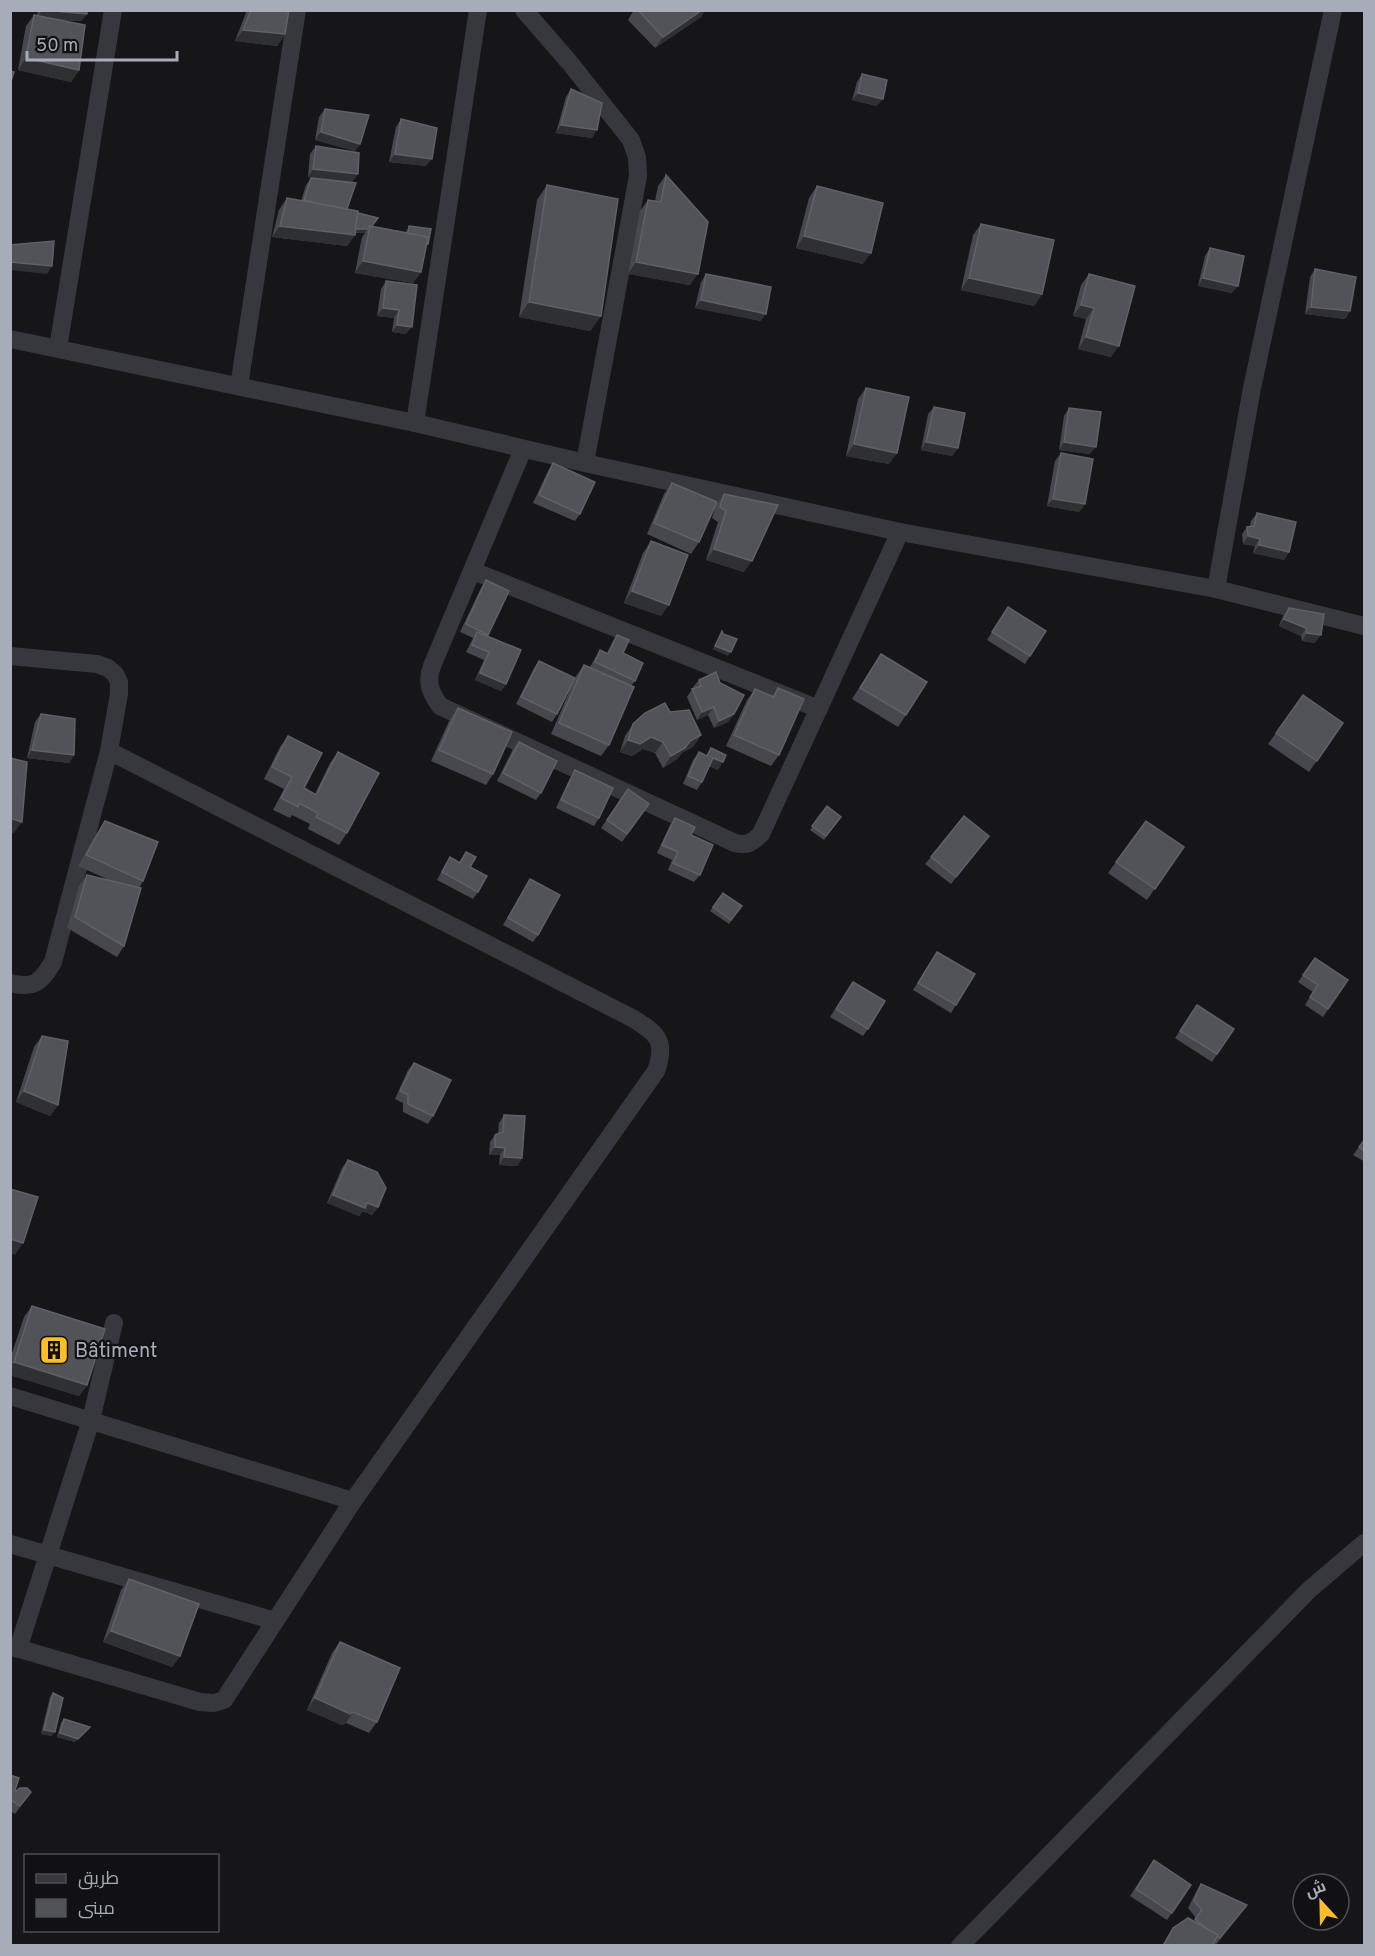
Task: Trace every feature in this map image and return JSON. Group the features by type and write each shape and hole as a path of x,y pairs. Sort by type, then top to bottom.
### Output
{"street":[{"path":"57,348 113,10"},
{"path":"239,386 297,10"},
{"path":"415,423 478,10"},
{"path":"524,10 570,63 631,140 637,157 638,176 585,463"},
{"path":"1216,589 1252,388 1333,10"},
{"path":"10,339 415,423 900,532 1216,589 1365,626"},
{"path":"524,449 428,678 431,694 440,706 745,846 754,842 761,834 900,532"},
{"path":"473,571 819,709"},
{"path":"10,656 97,664 108,668 119,682 109,751 53,962 39,982 29,986 10,983"},
{"path":"109,751 632,1018 648,1028 659,1041 662,1054 656,1071 353,1501 224,1700 200,1702 14,1648 48,1556 91,1420 114,1323"},
{"path":"10,1396 353,1501"},
{"path":"960,1946 1308,1590 1365,1543"},
{"path":"10,1544 276,1621"}],"building":[{"path":"44,10 87,10 87,14"},
{"path":"251,10 289,10 285,34 243,30"},
{"path":"638,10 702,10 663,37"},
{"path":"34,15 85,25 79,70 26,58"},
{"path":"10,71 14,72 10,84"},
{"path":"862,74 887,80 883,99 858,93"},
{"path":"571,89 602,103 597,130 561,125"},
{"path":"325,109 369,115 360,144 321,132"},
{"path":"401,119 437,128 432,159 395,154"},
{"path":"316,146 359,153 358,174 313,169"},
{"path":"666,175 708,222 698,274 636,262 648,200 661,202"},
{"path":"311,178 356,183 347,209 304,200"},
{"path":"547,185 618,199 601,316 529,302"},
{"path":"817,186 883,203 871,253 804,236"},
{"path":"287,198 358,211 355,235 280,226"},
{"path":"358,213 378,218 367,229 355,229"},
{"path":"981,224 1054,240 1042,294 969,278"},
{"path":"370,226 428,237 421,272 363,261"},
{"path":"409,226 431,229 428,244 428,237 408,233"},
{"path":"54,241 52,266 10,262 10,245"},
{"path":"1210,248 1244,256 1238,286 1203,278"},
{"path":"1315,269 1356,277 1350,311 1311,307"},
{"path":"706,274 771,287 766,314 701,300"},
{"path":"1089,274 1135,286 1119,346 1086,337 1094,308 1081,305"},
{"path":"386,281 417,285 412,327 397,325 399,310 383,308"},
{"path":"866,388 909,397 897,453 854,444"},
{"path":"934,407 965,413 958,448 926,442"},
{"path":"1069,408 1101,412 1096,447 1064,442"},
{"path":"1061,453 1093,459 1085,504 1053,499"},
{"path":"553,463 595,482 580,514 539,495"},
{"path":"672,483 717,502 699,542 654,523"},
{"path":"724,494 778,505 752,561 714,549 726,511 720,507"},
{"path":"1257,513 1296,522 1289,552 1259,545 1260,539 1248,536 1247,527 1254,526"},
{"path":"651,541 688,555 669,605 632,591"},
{"path":"486,580 509,591 488,635 466,624"},
{"path":"1008,607 1046,631 1030,656 992,632"},
{"path":"1289,608 1324,614 1321,635 1307,633 1306,628 1284,619"},
{"path":"722,631 723,634 737,639 731,652 715,646"},
{"path":"477,632 521,650 506,684 480,673 489,652 472,645"},
{"path":"617,635 629,640 623,653 643,663 635,681 595,662 600,650 608,654"},
{"path":"881,654 927,682 906,715 860,688"},
{"path":"539,661 575,678 557,714 521,697"},
{"path":"584,665 634,687 609,745 559,723"},
{"path":"716,672 720,683 744,695 734,714 719,721 714,707 702,712 692,689 701,686 699,680"},
{"path":"778,688 804,699 779,755 734,735 755,689 774,697"},
{"path":"1303,695 1343,723 1317,761 1276,733"},
{"path":"665,703 670,712 689,710 701,735 671,756 663,742 651,737 640,744 628,740 633,724 645,713"},
{"path":"458,708 512,732 493,774 439,750"},
{"path":"41,714 75,719 74,755 32,750"},
{"path":"288,736 322,753 304,788 316,795 338,752 379,773 347,833 316,817 318,813 299,803 298,807 281,798 292,777 272,767"},
{"path":"519,742 557,761 541,793 503,773"},
{"path":"711,748 726,755 723,762 713,758 702,782 688,776 699,752 707,756"},
{"path":"10,758 27,762 22,822 10,818"},
{"path":"575,770 613,788 599,818 561,800"},
{"path":"628,789 649,804 627,834 607,820"},
{"path":"827,806 841,817 826,836 812,826"},
{"path":"964,816 989,836 956,877 931,857"},
{"path":"675,818 695,827 691,835 713,845 700,875 673,863 678,852 662,845"},
{"path":"105,821 158,842 143,881 86,855"},
{"path":"1146,821 1184,847 1155,889 1116,862"},
{"path":"466,852 476,857 470,867 487,876 478,892 442,872 450,857 460,863"},
{"path":"87,875 141,888 124,946 75,917"},
{"path":"530,879 560,895 538,935 508,918"},
{"path":"723,893 742,906 731,920 713,907"},
{"path":"937,952 975,974 956,1005 918,983"},
{"path":"1315,958 1348,980 1328,1009 1310,997 1318,985 1303,975"},
{"path":"853,982 885,1001 868,1029 836,1009"},
{"path":"1197,1005 1234,1029 1217,1054 1180,1031"},
{"path":"42,1036 68,1041 58,1105 24,1091"},
{"path":"414,1063 451,1080 433,1116 408,1104 408,1095 400,1091"},
{"path":"504,1115 525,1116 522,1158 504,1157 505,1148 495,1147 495,1135 503,1132"},
{"path":"1365,1139 1365,1151 1359,1147"},
{"path":"348,1160 377,1172 386,1188 378,1207 367,1203 365,1208 333,1195"},
{"path":"10,1189 38,1197 23,1243 10,1239"},
{"name":"Bâtiment","path":"32,1306 105,1329 87,1385 14,1362"},
{"path":"129,1579 199,1604 180,1656 111,1631"},
{"path":"340,1642 400,1668 377,1722 353,1712 350,1714 315,1698"},
{"path":"53,1693 63,1698 55,1732 44,1730"},
{"path":"64,1719 90,1727 78,1739 60,1733"},
{"path":"10,1775 19,1778 16,1791 20,1788 27,1788 31,1792 20,1806 10,1799"},
{"path":"1154,1860 1191,1885 1172,1913 1136,1889"},
{"path":"1201,1884 1247,1905 1220,1938 1195,1919 1202,1910 1194,1901"},
{"path":"1188,1918 1218,1935 1212,1946 1163,1946 1173,1928"}],"place":[{"name":"Bâtiment","path":"54,1350"}]}
